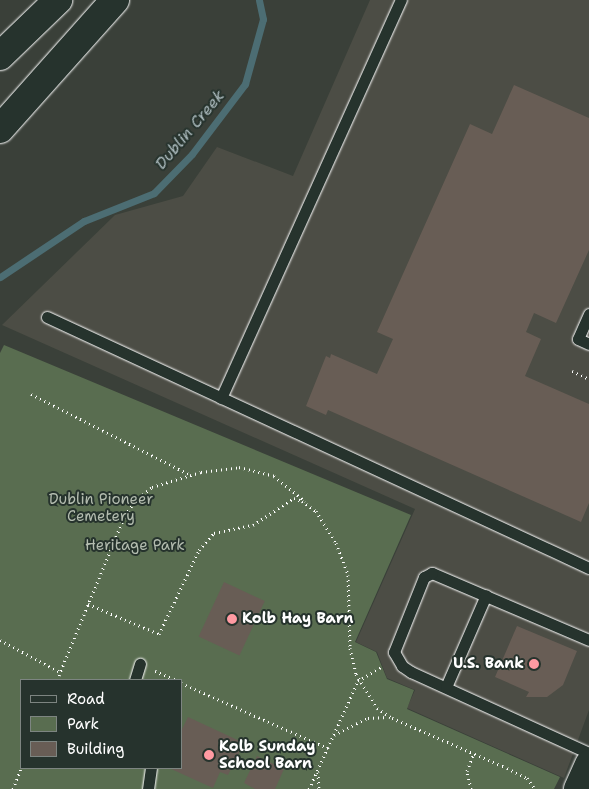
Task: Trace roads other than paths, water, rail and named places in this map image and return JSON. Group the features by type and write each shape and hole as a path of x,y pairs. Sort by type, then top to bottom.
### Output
{"main road":[{"path":"0,56 58,0"},
{"path":"0,130 115,0"},
{"path":"578,789 589,764"}],"lane":[{"path":"221,398 401,0"},
{"path":"589,314 578,339 589,344"},
{"path":"48,317 589,568"},
{"path":"589,640 438,573 427,574 394,647 397,659 411,672 589,754"},
{"path":"446,688 486,595"},
{"path":"135,679 140,664"},
{"path":"148,789 150,769"}],"waterway":[{"name":"Dublin Creek","path":"0,277 84,221 154,193 192,154 245,84 263,19 259,0"}],"place":[{"name":"Kolb Hay Barn","path":"232,619"},
{"name":"U.S. Bank","path":"534,664"},
{"name":"Kolb Sunday School Barn","path":"209,755"}],"park label":[{"name":"Dublin Pioneer Cemetery","path":"101,508"},
{"name":"Heritage Park","path":"135,546"}]}
